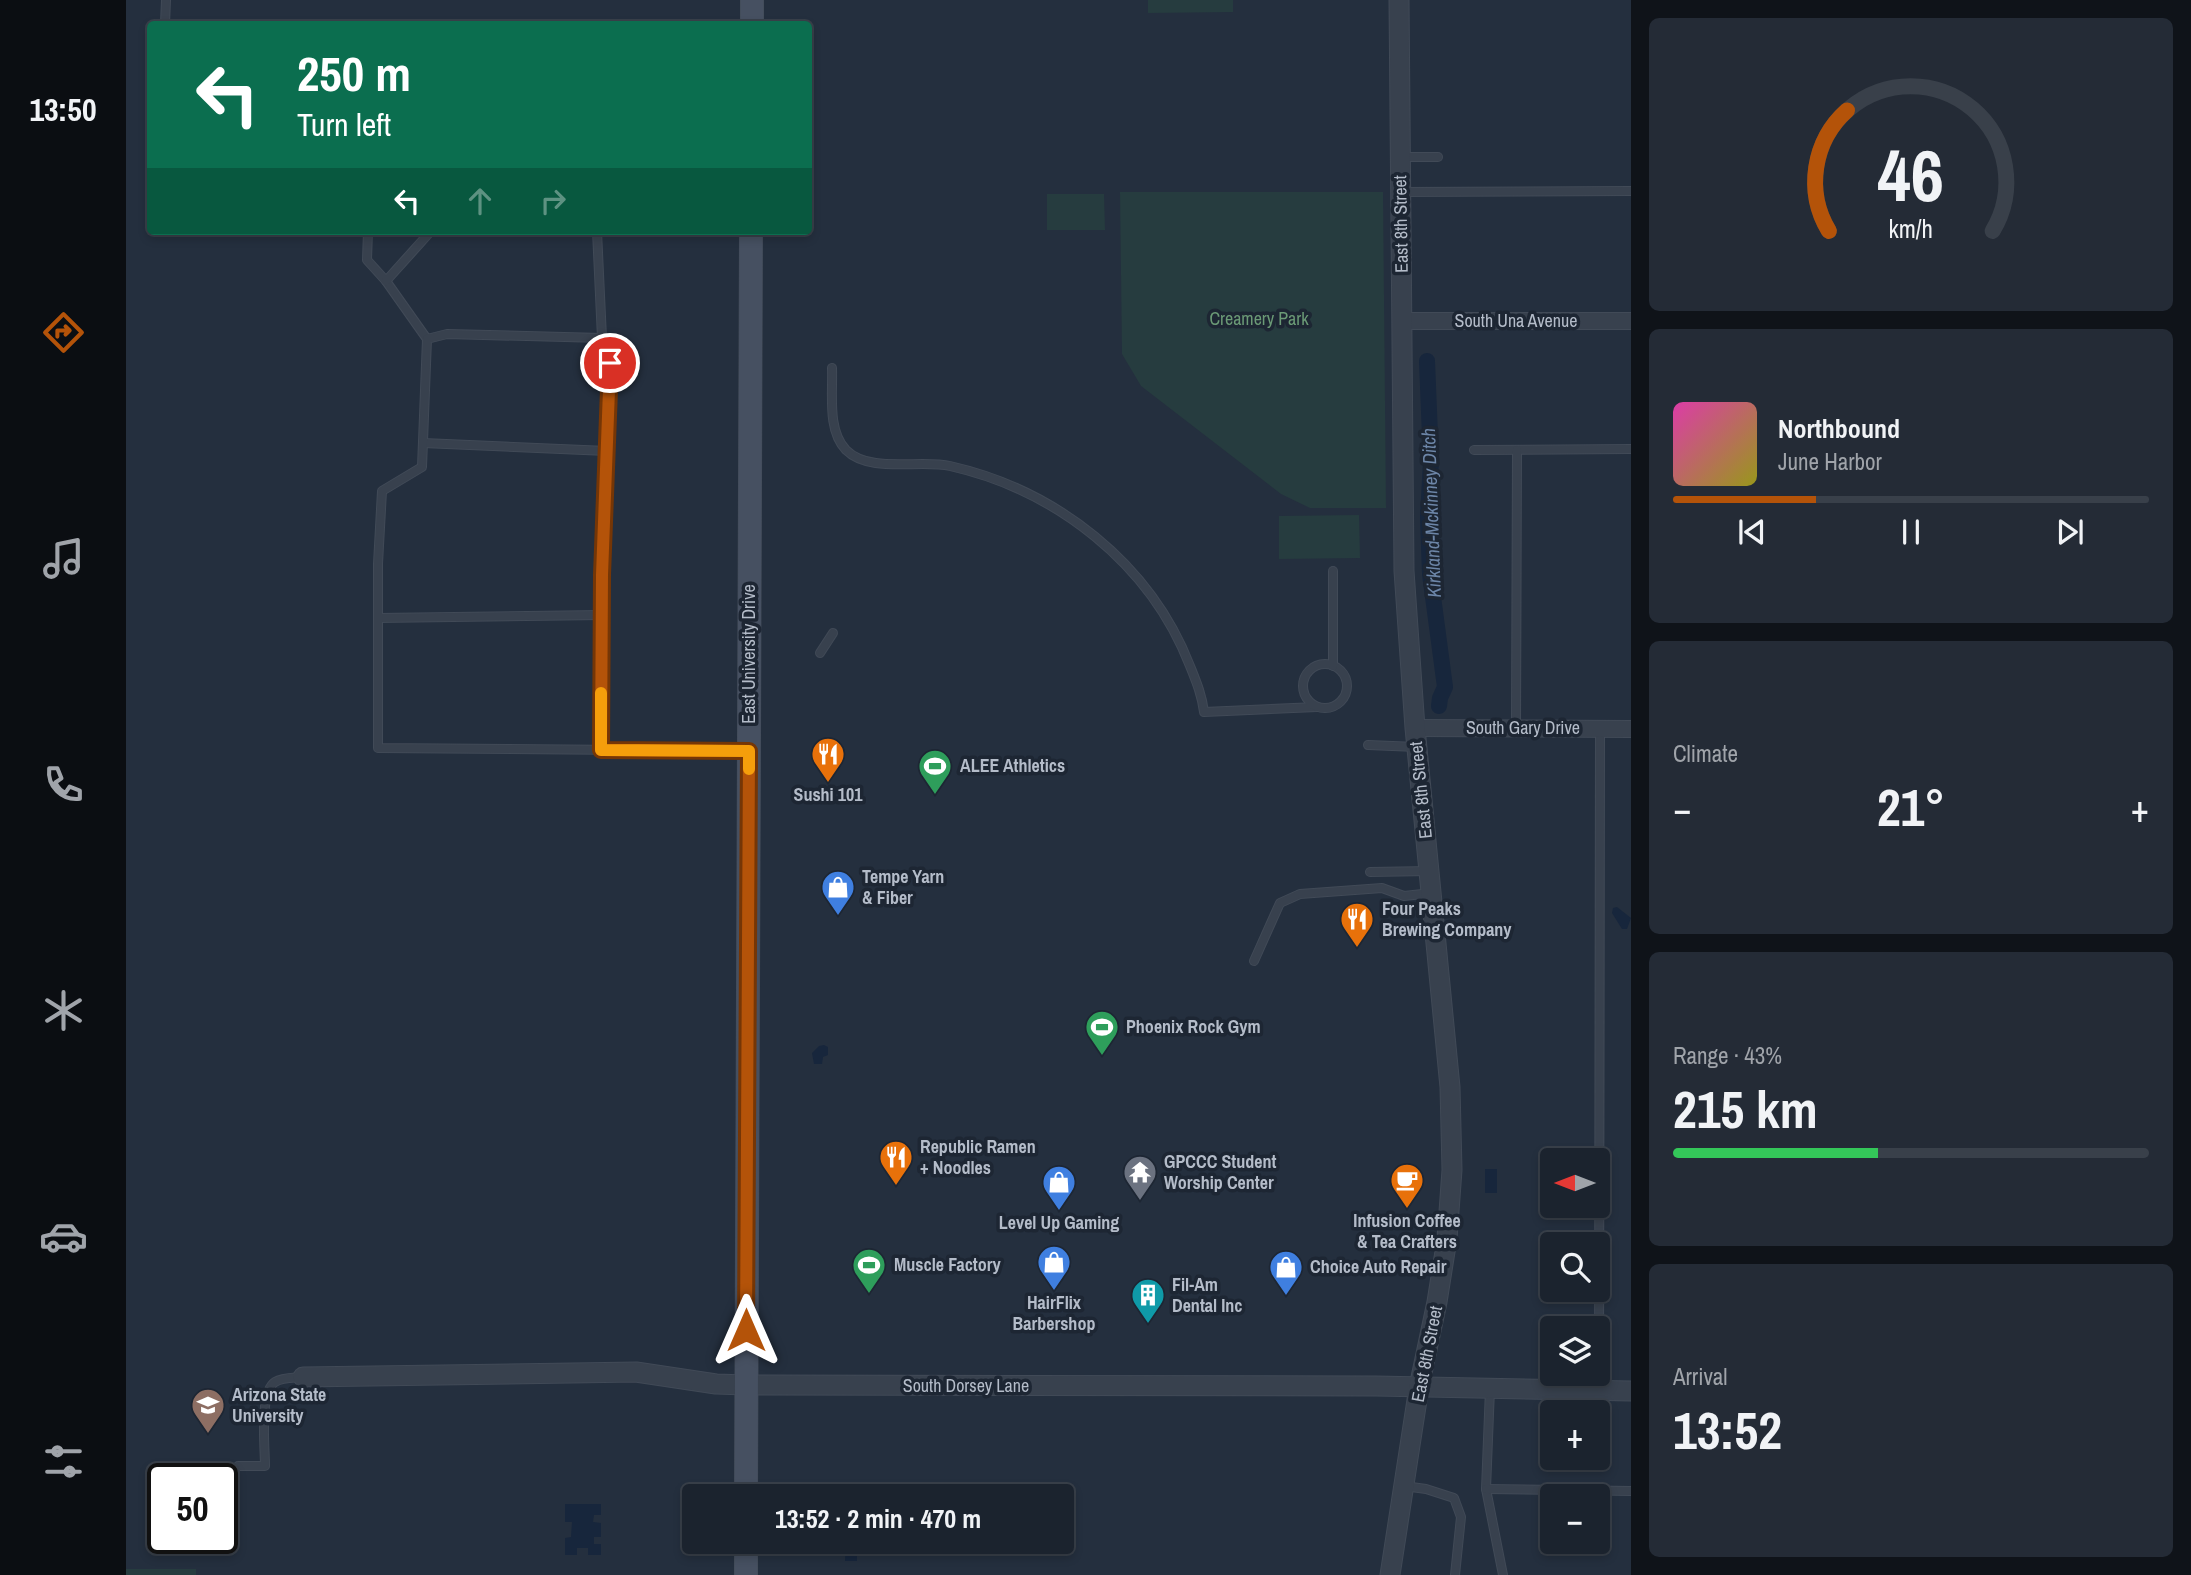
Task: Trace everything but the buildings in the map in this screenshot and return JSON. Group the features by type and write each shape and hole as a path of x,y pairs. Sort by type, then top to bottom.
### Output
{"main road":[{"path":"752,0 752,21"},
{"name":"East University Drive","path":"746,1484 751,235"},
{"path":"746,1554 746,1575"}],"street":[{"name":"East 8th Street","path":"1390,1575 1419,1387 1447,1239 1452,1170 1450,1087 1416,737 1404,571 1399,0"},
{"name":"South Una Avenue","path":"1402,321 1631,321"},
{"name":"South Gary Drive","path":"1416,737 1516,728 1631,729"},
{"name":"South Dorsey Lane","path":"303,1377 636,1372 716,1384 746,1385 1419,1387 1631,1391"}],"lane":[{"path":"165,21 166,0"},
{"path":"1400,157 1438,157"},
{"path":"1401,192 1631,191"},
{"path":"368,235 367,260 386,281 428,339 422,467 382,491 378,748 749,751"},
{"path":"386,281 427,235"},
{"path":"597,235 602,338 610,363 602,615 601,750"},
{"path":"428,339 447,334 602,338"},
{"path":"832,368 833,424 837,437 853,456 884,463 933,463 1015,486 1076,521 1126,566 1155,600 1179,637 1202,698 1204,712 1331,708 1342,700 1346,693 1346,679 1333,666 1316,666 1305,676 1303,691 1306,698 1317,707"},
{"path":"423,443 607,451"},
{"path":"1474,450 1631,449"},
{"path":"1516,728 1517,450"},
{"path":"1333,571 1333,666"},
{"path":"378,618 602,615"},
{"path":"820,653 833,633"},
{"path":"1599,1390 1600,729"},
{"path":"1368,745 1416,737"},
{"path":"1370,872 1430,871"},
{"path":"1254,961 1280,903 1300,894 1382,888 1404,896 1432,893"},
{"path":"238,1466 265,1466 266,1395 276,1381 303,1377"},
{"path":"1490,1389 1486,1489 1503,1575"},
{"path":"1404,1486 1426,1489 1454,1498 1461,1517 1455,1575"},
{"path":"1486,1489 1631,1491"}],"green space":[{"path":"1148,0 1233,0 1233,12 1148,13"},
{"name":"Creamery Park","path":"1120,192 1383,192 1386,508 1310,508 1281,494 1141,386 1122,354"},
{"path":"1047,194 1104,194 1105,230 1047,230"},
{"path":"1359,515 1360,558 1279,559 1279,516"},
{"path":"126,1569 196,1569 196,1575 126,1575"}],"water":[{"path":"1617,907 1631,918 1627,929 1622,929 1612,913 1613,908"},
{"path":"824,1045 828,1047 828,1055 823,1057 822,1064 814,1064 812,1053"},
{"path":"1485,1169 1497,1169 1497,1193 1485,1193"},
{"path":"565,1504 601,1504 601,1515 594,1515 593,1522 601,1523 601,1537 594,1537 594,1544 601,1544 601,1555 588,1555 588,1548 577,1548 577,1555 565,1555 565,1538 571,1537 572,1522 565,1522"},
{"path":"845,1554 857,1554 857,1561 845,1561"}],"waterway":[{"name":"Kirkland-Mckinney Ditch","path":"1427,361 1431,461 1428,517 1430,574 1445,687 1439,706"}],"slow traffic":[{"path":"601,693 601,750 749,751 749,769"}],"place":[{"name":"Sushi 101","path":"828,784"},
{"name":"ALEE Athletics","path":"935,796"},
{"name":"Tempe Yarn & Fiber","path":"838,917"},
{"name":"Four Peaks Brewing Company","path":"1357,949"},
{"name":"Phoenix Rock Gym","path":"1102,1057"},
{"name":"Republic Ramen + Noodles","path":"896,1187"},
{"name":"GPCCC Student Worship Center","path":"1140,1202"},
{"name":"Infusion Coffee & Tea Crafters","path":"1407,1210"},
{"name":"Level Up Gaming","path":"1059,1212"},
{"name":"HairFlix Barbershop","path":"1054,1292"},
{"name":"Muscle Factory","path":"869,1295"},
{"name":"Choice Auto Repair","path":"1286,1297"},
{"name":"Fil-Am Dental Inc","path":"1148,1325"},
{"name":"Arizona State University","path":"208,1435"}],"route":[{"path":"610,363 602,575 601,750 749,751 746,1330"}]}
